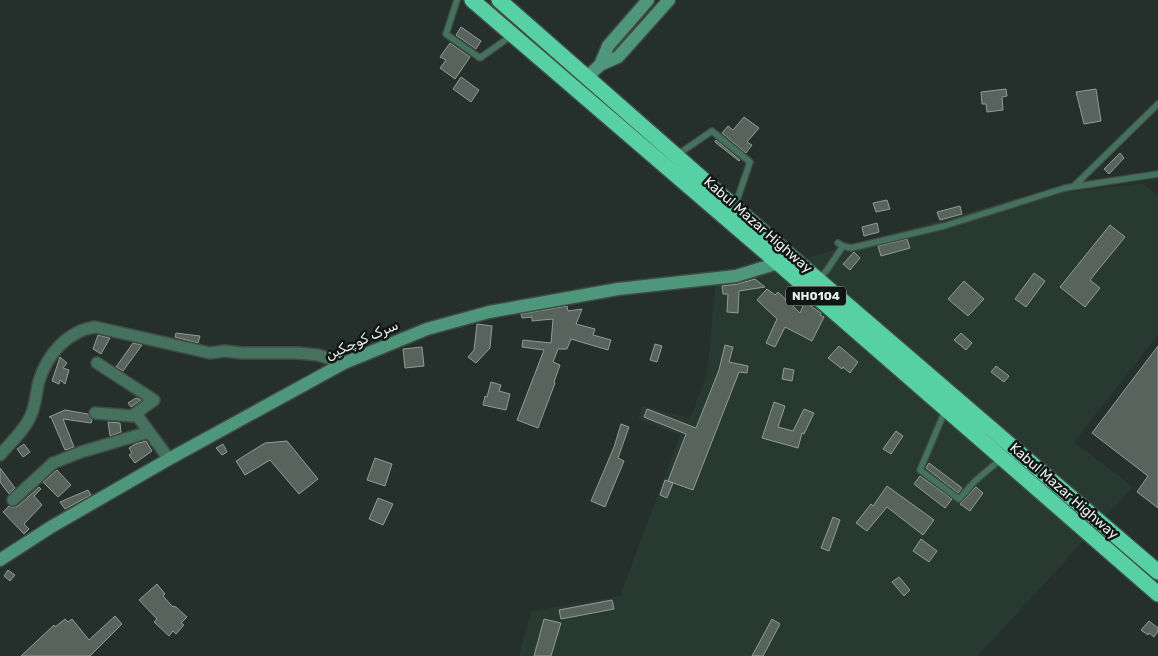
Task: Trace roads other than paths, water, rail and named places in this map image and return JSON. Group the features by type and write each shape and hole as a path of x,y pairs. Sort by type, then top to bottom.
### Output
{"highway":[{"name":"Kabul Mazar Highway","path":"472,0 1158,594"},
{"name":"Kabul Mazar Highway","path":"499,0 818,280 1158,572"}],"main road":[{"path":"600,65 608,46 648,0"},
{"path":"587,77 600,65 618,57 669,0"},
{"name":"سرک کوچکین","path":"1,558 170,459 344,362 427,329 489,312 618,289 736,276 778,263"}],"street":[{"path":"0,455 24,427 32,414 40,380 47,361 64,341 84,329 95,327 210,353 225,350 242,353 298,352 344,362"},
{"path":"95,413 132,416 154,399 97,364"},
{"path":"136,414 170,459"},
{"path":"13,500 53,464 81,452 149,432"}],"lane":[{"path":"457,0 446,34 480,58 512,35"},
{"path":"1074,186 1158,104"},
{"path":"677,155 712,131 750,162 735,206"},
{"path":"818,280 827,270 841,245 851,248 944,226 1065,188 1158,174"},
{"path":"946,409 920,470 960,499 975,481 1002,458"}]}
